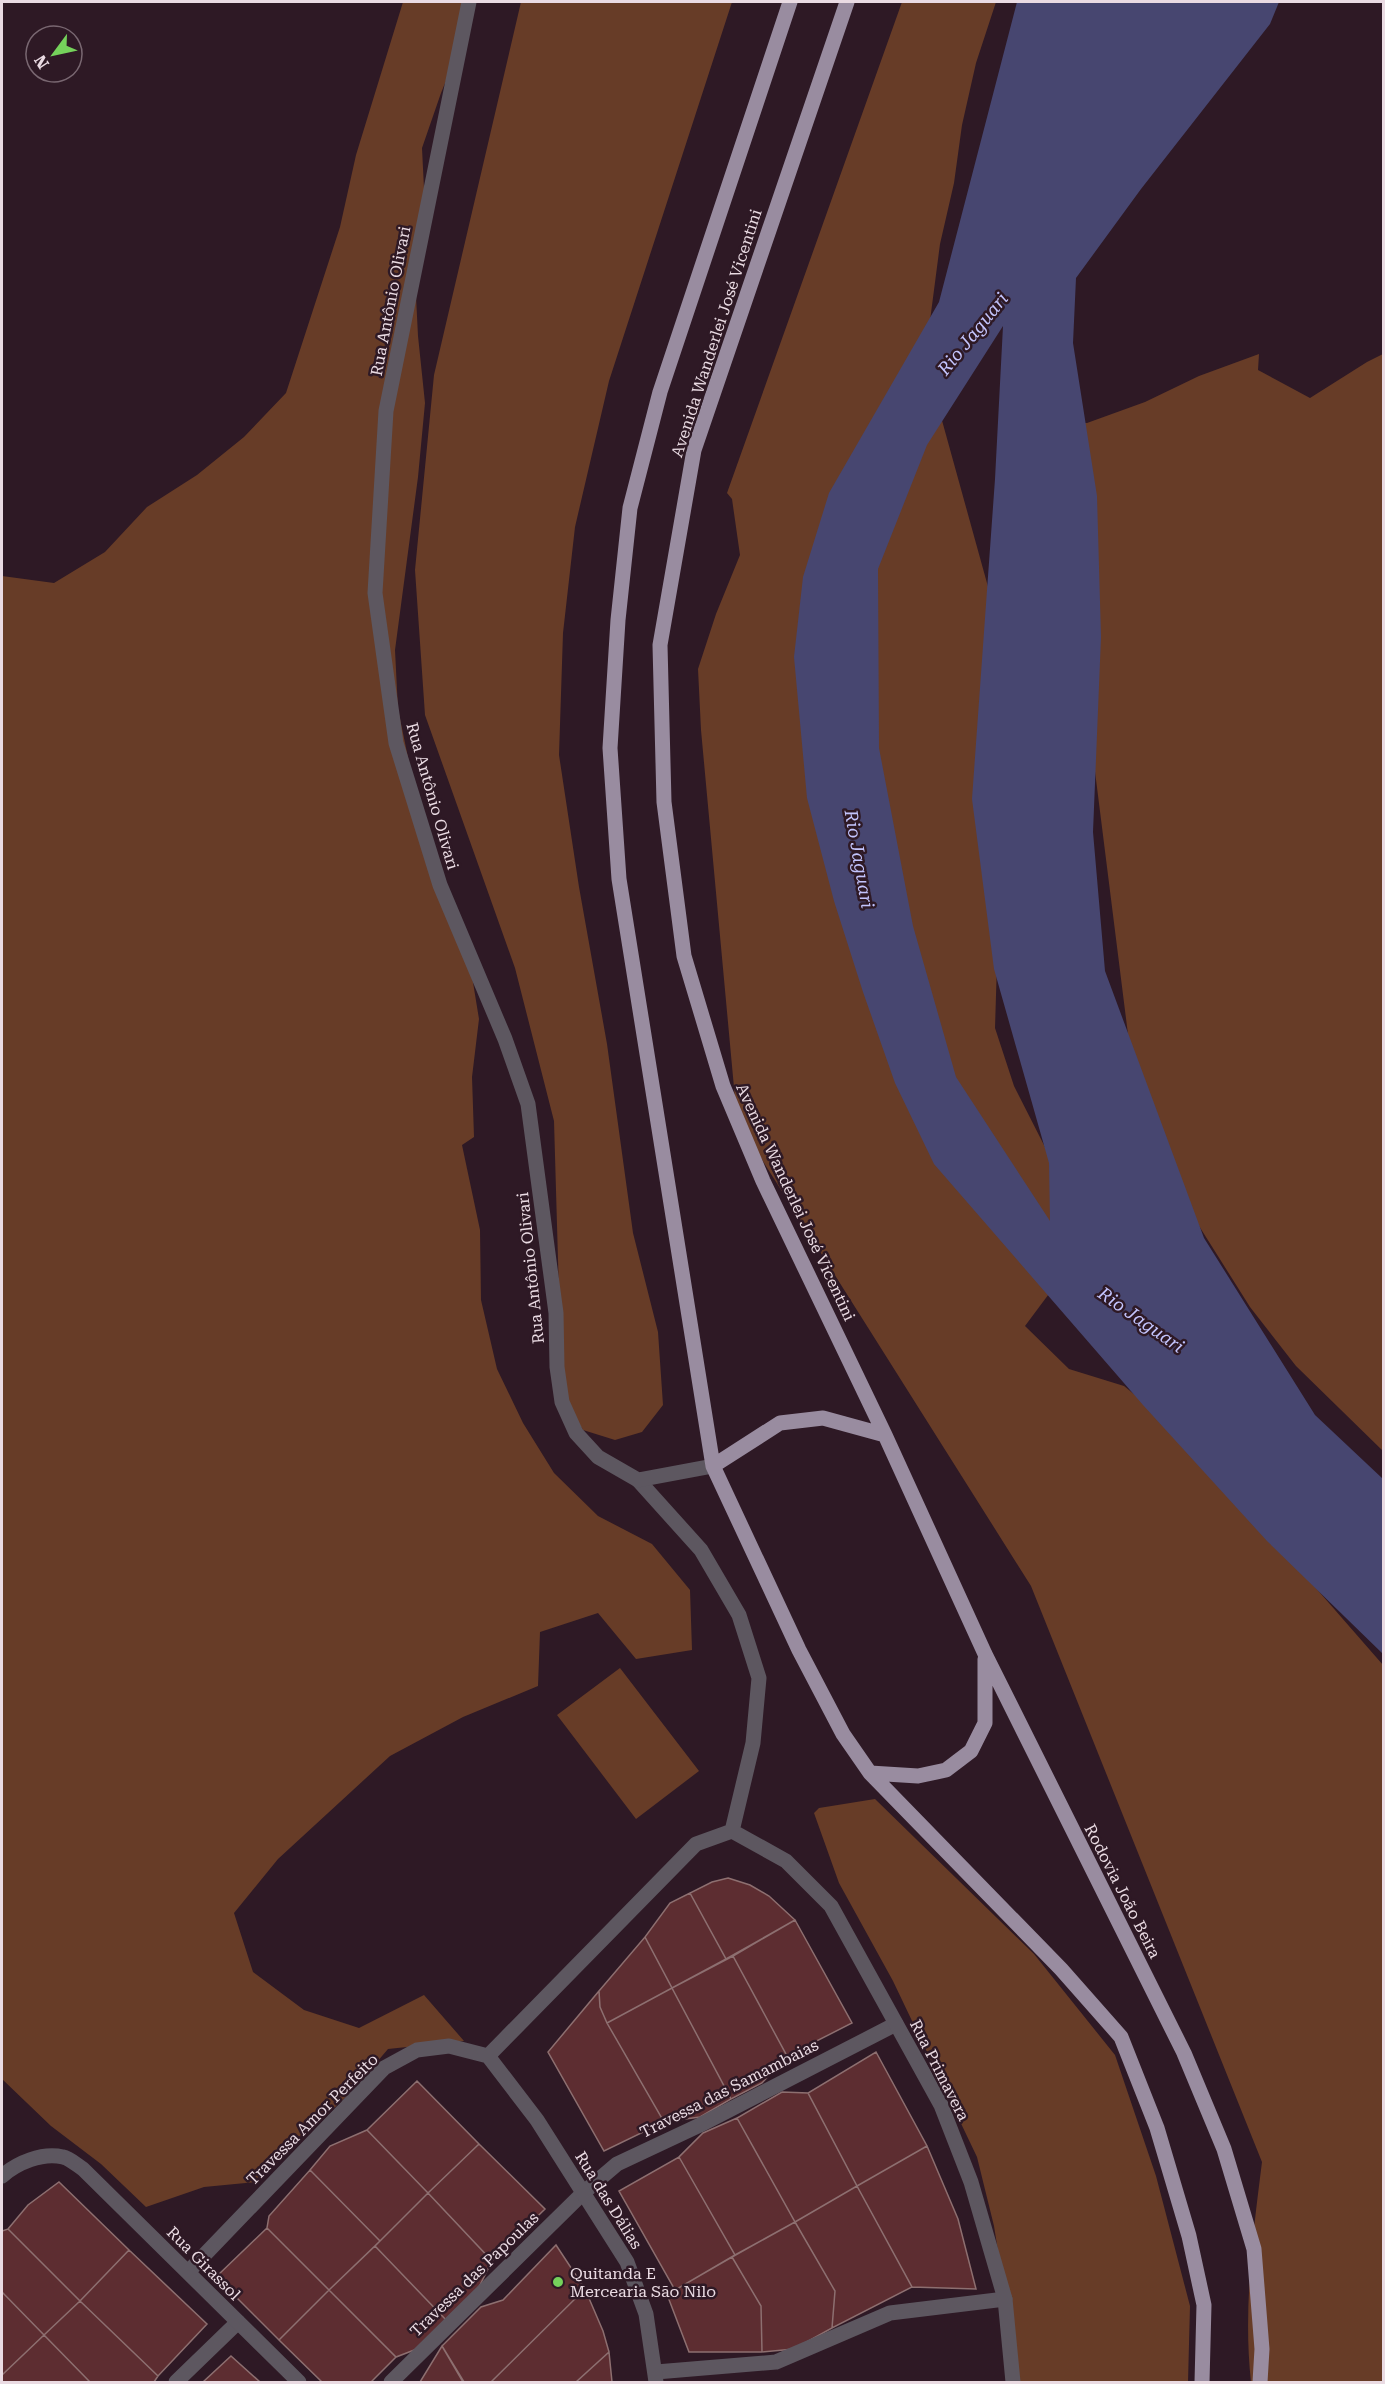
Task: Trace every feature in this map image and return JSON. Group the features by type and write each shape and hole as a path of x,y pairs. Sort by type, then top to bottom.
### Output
{"main road":[{"name":"Avenida Wanderlei José Vicentini","path":"790,2 660,392 630,508 618,620 610,748 620,879 713,1466 799,1650 843,1734 870,1773"},
{"name":"Avenida Wanderlei José Vicentini","path":"847,2 694,450 660,645 664,802 684,956 723,1086 763,1181 885,1435"},
{"path":"713,1466 780,1423 824,1418 885,1435"},
{"name":"Rodovia João Beira","path":"885,1435 985,1654 1184,2053 1224,2149 1254,2249 1262,2349 1260,2382"},
{"path":"870,1773 918,1776 946,1770 971,1751 985,1723 985,1654"},
{"path":"870,1773 1060,1969 1121,2037 1158,2128 1189,2236 1204,2305 1202,2382"}],"street":[{"name":"Rua Antônio Olivari","path":"469,2 386,411 375,593 396,743 440,885 505,1039 528,1104 556,1313 557,1367 561,1402 576,1433 598,1458 638,1480 701,1550 739,1615 759,1678 753,1743 732,1831"},
{"path":"638,1480 713,1466"},
{"path":"488,2056 696,1844 732,1831"},
{"name":"Rua Primavera","path":"732,1831 786,1861 831,1906 941,2105 971,2182 1005,2299 1013,2382"},
{"name":"Travessa das Samambaias","path":"583,2193 617,2164 700,2125 896,2024"},
{"name":"Travessa Amor Perfeito","path":"188,2272 384,2068 417,2050 449,2046 488,2056"},
{"name":"Rua das Dálias","path":"488,2056 537,2120 627,2262 646,2314 656,2377"},
{"name":"Rua Girassol","path":"2,2176 34,2157 64,2157 83,2169 299,2382"},
{"name":"Travessa das Papoulas","path":"391,2382 583,2193"},
{"path":"656,2377 776,2362 890,2313 1005,2299"},
{"path":"176,2382 238,2322"}],"shaded area":[{"path":"403,2 469,2 465,34 422,148 425,209 415,276 425,403 418,477 395,650 398,709 411,772 470,964 479,1019 472,1077 474,1137 462,1145 480,1230 481,1300 497,1369 523,1423 554,1473 598,1516 652,1544 690,1590 692,1650 636,1659 598,1613 540,1632 538,1686 463,1717 390,1756 278,1859 234,1913 253,1972 304,2010 359,2028 424,1995 464,2041 388,2049 353,2090 257,2182 204,2187 146,2207 101,2164 51,2126 2,2079 2,576 54,583 105,552 147,507 197,475 244,437 286,393 340,227 356,155"},
{"path":"521,2 732,2 609,381 575,527 563,633 559,755 579,887 607,1044 633,1233 658,1332 663,1405 642,1432 615,1440 583,1430 562,1398 554,1121 515,968 425,715 415,570 434,375"},
{"path":"902,2 996,2 976,63 962,125 954,183 940,244 925,359 1008,659 995,1028 1014,1086 1048,1153 1063,1275 1025,1326 1069,1369 1124,1386 1179,1431 1383,1665 1383,2382 1251,2382 1249,2300 1252,2244 1262,2162 1031,1586 737,1120 701,730 698,669 716,614 740,555 732,499 727,493"},
{"path":"1259,354 1258,370 1310,398 1383,354 1383,1451 1296,1366 1250,1307 1155,1156 1136,1098 1055,453 1057,423 1087,423 1145,402 1199,376"},
{"path":"620,1668 699,1771 636,1819 557,1715"},
{"path":"875,1799 1034,1954 1115,2055 1156,2176 1190,2306 1188,2382 1011,2382 1003,2282 994,2226 977,2157 893,1981 839,1883 814,1813 819,1808"}],"water":[{"name":"Rio Jaguari","path":"1017,2 1279,2 1270,24 1141,189 1076,278 1073,343 1097,496 1101,637 1093,832 1105,971 1204,1238 1315,1415 1383,1479 1383,1654 1267,1541 1143,1405 934,1164 895,1083 863,992 834,901 807,798 794,657 803,577 829,493 939,302","holes":["1003,326 995,479 972,799 994,969 1049,1163 1050,1221 956,1077 913,926 879,748 878,569 927,445"]}],"building":[{"path":"728,1878 750,1885 769,1896 795,1920 726,1959 690,1893 712,1882"},
{"path":"690,1893 726,1959 672,1988 645,1937 670,1903"},
{"path":"795,1920 852,2023 787,2056 733,1956"},
{"path":"645,1937 672,1988 607,2023 600,2007 599,1991"},
{"path":"733,1956 787,2056 762,2083 731,2099 672,1988"},
{"path":"672,1988 731,2099 700,2117 664,2122 607,2023"},
{"path":"599,1991 600,2007 607,2023 664,2122 604,2151 548,2052"},
{"path":"876,2052 927,2146 857,2186 808,2093"},
{"path":"417,2081 479,2144 428,2193 367,2130"},
{"path":"782,2092 808,2093 857,2186 795,2222 737,2118"},
{"path":"737,2118 795,2222 735,2255 679,2157 703,2133"},
{"path":"367,2130 428,2193 380,2241 310,2170 330,2146"},
{"path":"479,2144 545,2209 492,2261 428,2193"},
{"path":"927,2146 958,2219 976,2289 912,2287 857,2186"},
{"path":"679,2157 735,2255 675,2290 619,2191"},
{"path":"310,2170 380,2241 329,2290 267,2228 269,2216"},
{"path":"59,2182 129,2250 80,2301 8,2229 28,2205"},
{"path":"857,2186 912,2287 832,2328 835,2291 795,2222"},
{"path":"428,2193 492,2261 472,2301 448,2322 375,2246"},
{"path":"795,2222 835,2291 832,2328 794,2349 762,2352 761,2306 732,2257"},
{"path":"267,2228 329,2290 279,2340 216,2277"},
{"path":"8,2229 80,2301 44,2335 2,2292 2,2231"},
{"path":"556,2245 585,2289 491,2382 464,2382 442,2346 481,2307 503,2300"},
{"path":"375,2246 448,2322 422,2347 396,2357 329,2290"},
{"path":"129,2250 207,2324 158,2376 80,2301"},
{"path":"732,2257 761,2306 762,2352 689,2352 668,2297 675,2290"},
{"path":"585,2289 603,2331 609,2352 576,2382 491,2382"},
{"path":"329,2290 396,2357 371,2382 322,2382 279,2340"},
{"path":"2,2292 44,2335 2,2375"},
{"path":"80,2301 158,2376 154,2382 90,2382 44,2335"},
{"path":"44,2335 90,2382 2,2382 2,2375"},
{"path":"442,2346 463,2382 420,2382"},
{"path":"609,2352 612,2382 576,2382"},
{"path":"231,2356 260,2382 203,2382"}],"place":[{"name":"Quitanda E Mercearia São Nilo","path":"558,2282"}]}
